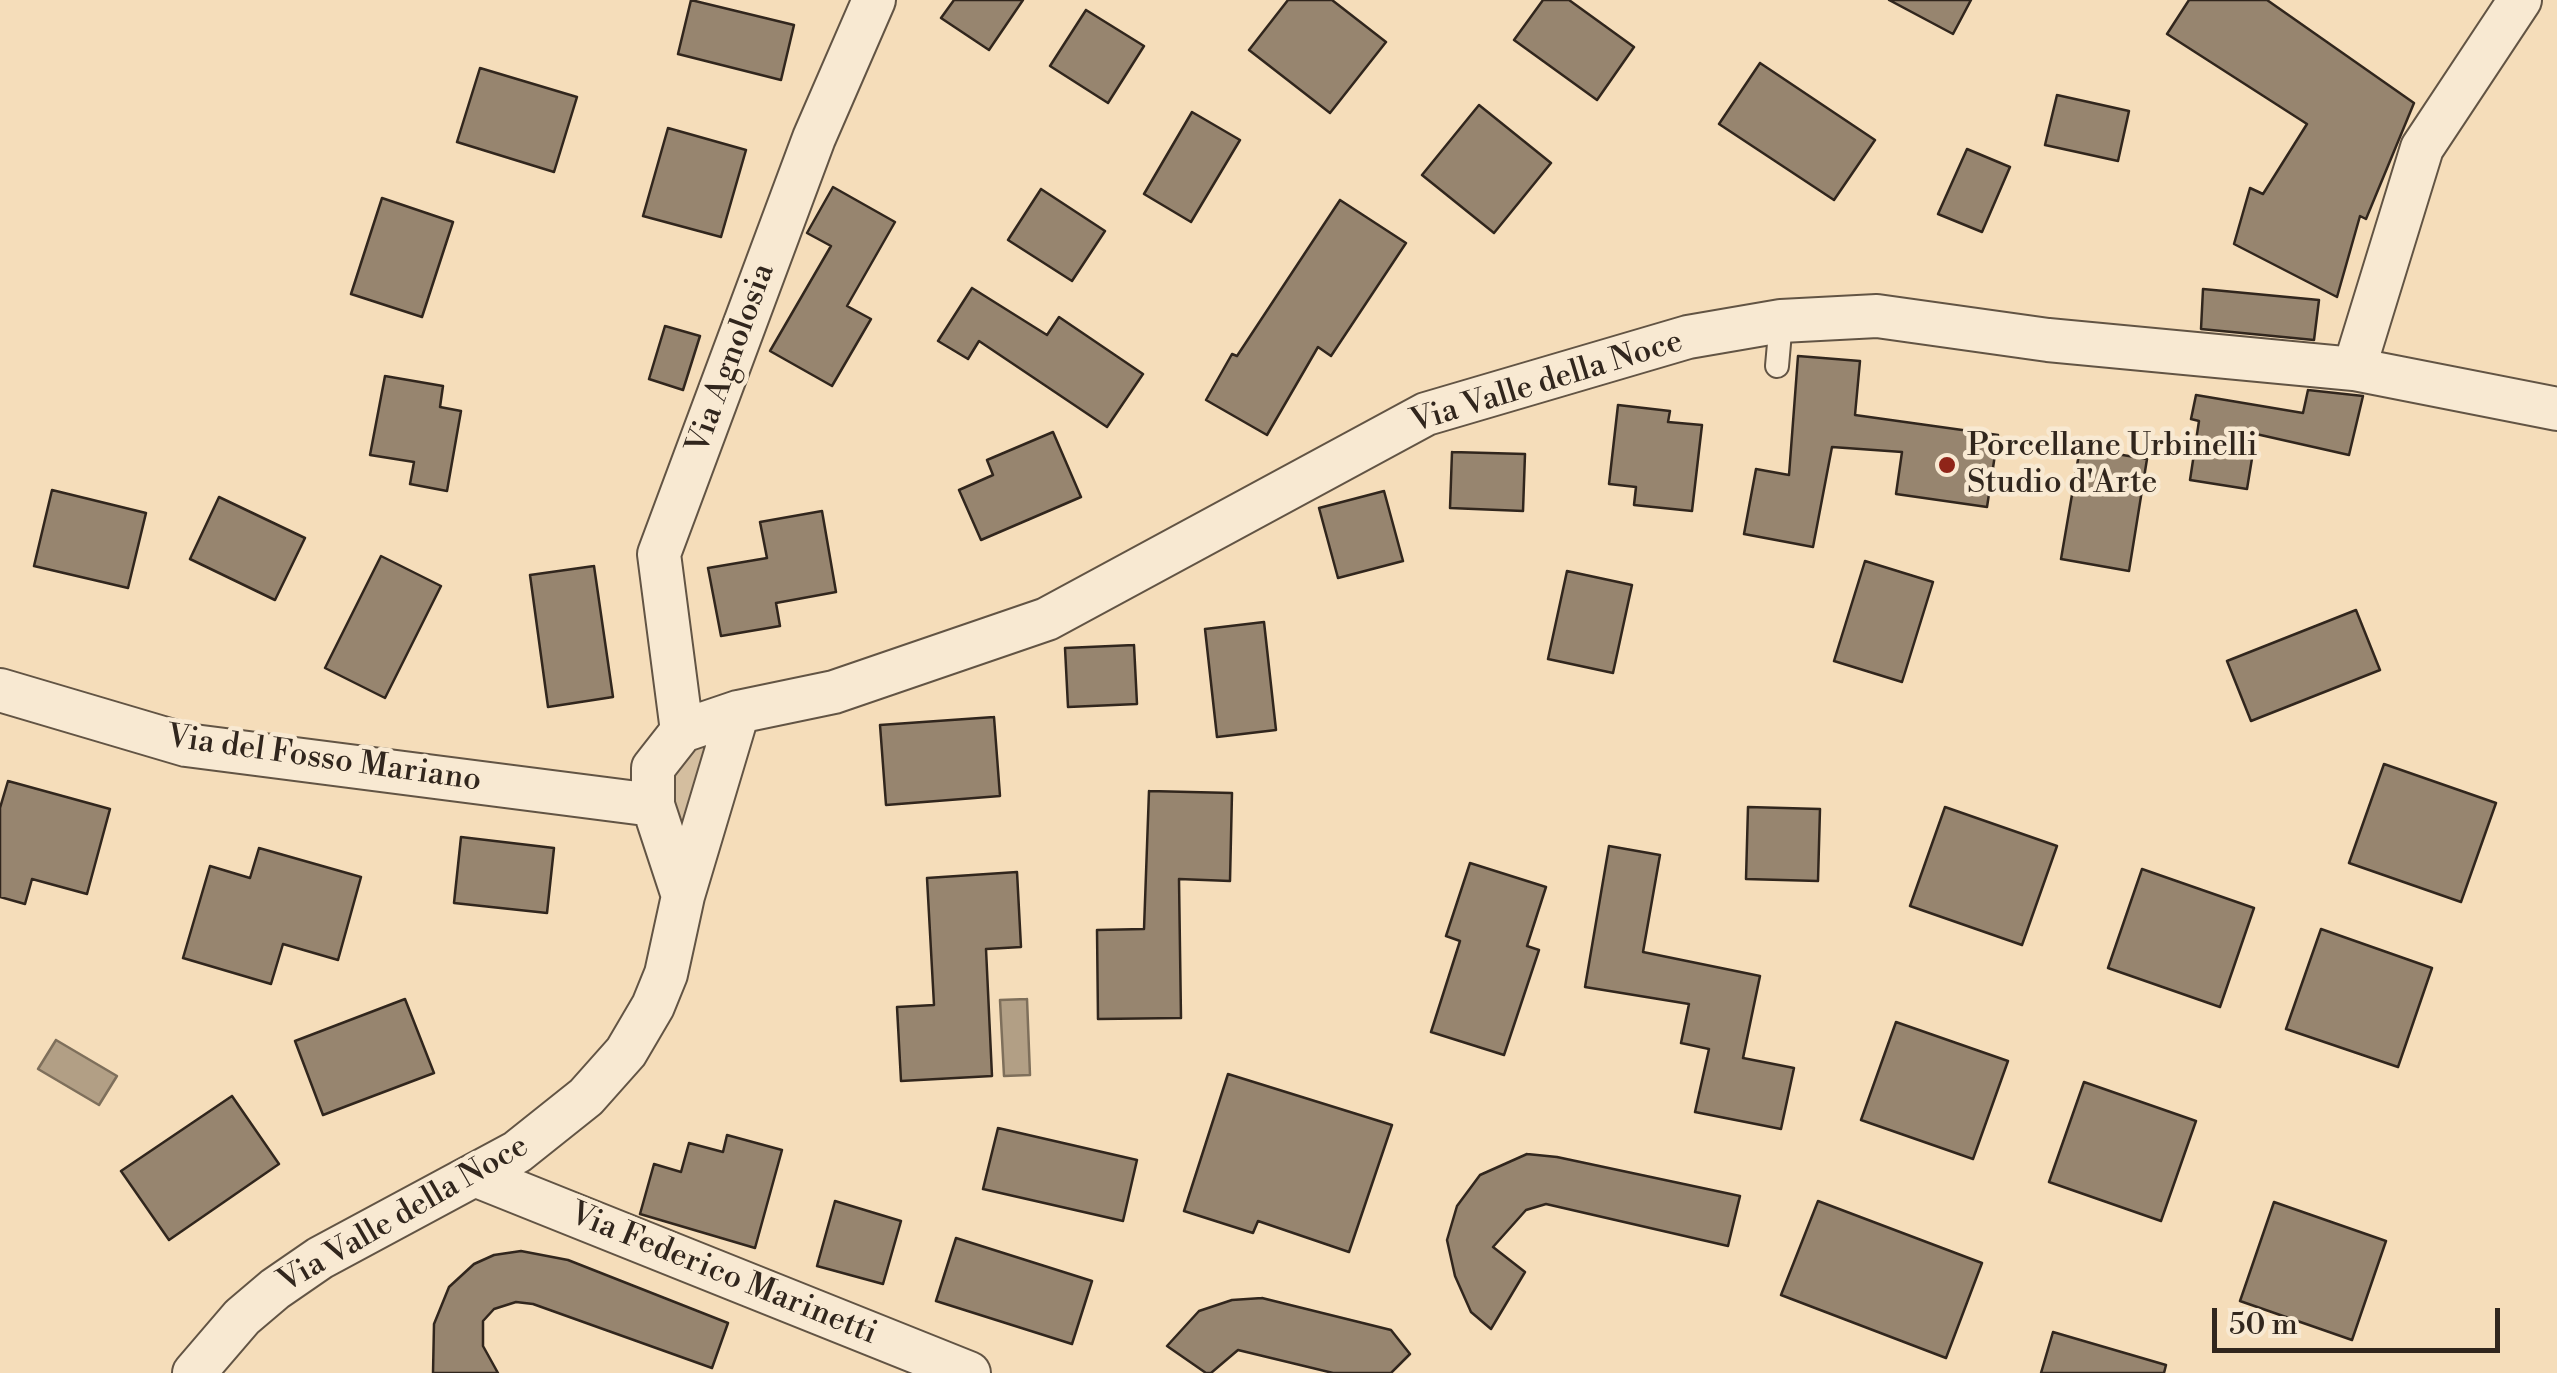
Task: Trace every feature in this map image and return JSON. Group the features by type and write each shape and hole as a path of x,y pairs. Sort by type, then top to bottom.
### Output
{"street":[{"name":"Via Agnolosia","path":"682,731 659,554 814,138 874,0"},
{"path":"2354,369 2422,148 2520,0"},
{"name":"Via Valle della Noce","path":"682,896 654,806 654,768 682,731 738,712 834,692 1047,619 1426,414 1688,337 1782,322 1877,316 2048,340 2354,369 2557,410"},
{"name":"Via del Fosso Mariano","path":"0,690 186,746 654,806"},
{"name":"Via Valle della Noce","path":"194,1373 242,1317 296,1274 343,1245 477,1176 552,1126 586,1097 626,1052 660,991 682,896 738,712"},
{"name":"Via Federico Marinetti","path":"477,1176 969,1373"}],"lane":[{"path":"1776,366 1782,322"}],"shaded area":[{"path":"721,733 680,855 666,797 671,767 696,737"},
{"path":"1027,999 1030,1075 1004,1076 1000,1000"},
{"path":"56,1040 117,1076 99,1105 38,1069"}],"building":[{"path":"691,0 794,25 781,80 678,54"},
{"path":"954,0 1023,0 989,50 941,18"},
{"path":"1288,0 1332,0 1386,42 1330,113 1249,50"},
{"path":"1543,0 1569,0 1634,47 1597,100 1514,40"},
{"path":"1889,0 1971,0 1953,34"},
{"path":"2189,0 2267,0 2414,103 2366,219 2360,216 2337,297 2234,244 2250,188 2263,194 2307,124 2167,34"},
{"path":"1086,10 1144,46 1108,103 1050,66"},
{"path":"1760,63 1875,140 1834,200 1719,124"},
{"path":"480,68 577,97 554,172 457,142"},
{"path":"2057,95 2129,111 2118,161 2045,145"},
{"path":"1479,105 1551,163 1494,233 1422,175"},
{"path":"1192,112 1240,140 1191,222 1144,194"},
{"path":"668,128 746,150 721,237 643,216"},
{"path":"1967,149 2010,167 1982,232 1938,214"},
{"path":"833,187 895,222 847,306 871,319 832,386 770,351 831,246 807,233"},
{"path":"1041,189 1105,231 1072,281 1008,240"},
{"path":"382,198 453,222 422,317 351,294"},
{"path":"1340,200 1406,243 1331,356 1318,347 1267,435 1206,400 1232,354 1237,356"},
{"path":"972,288 1047,335 1059,317 1143,374 1107,427 979,341 968,359 938,341"},
{"path":"2203,289 2319,300 2314,340 2201,329"},
{"path":"665,326 700,336 683,390 649,379"},
{"path":"1798,356 1860,361 1855,415 1998,435 1987,507 1896,494 1902,452 1832,447 1813,547 1744,534 1756,469 1789,475"},
{"path":"385,376 443,386 440,407 461,411 447,491 410,484 414,462 370,455"},
{"path":"2308,390 2363,396 2349,455 2256,434 2247,489 2190,480 2199,421 2191,419 2196,395 2303,413"},
{"path":"1618,405 1670,411 1668,422 1702,425 1692,511 1634,505 1636,487 1609,484"},
{"path":"1053,432 1081,497 981,540 959,490 993,475 987,460"},
{"path":"2080,448 2147,459 2129,571 2061,559"},
{"path":"1452,452 1525,454 1523,511 1450,508"},
{"path":"52,490 146,513 128,588 34,566"},
{"path":"1384,491 1403,561 1338,578 1319,508"},
{"path":"219,497 305,538 275,600 190,559"},
{"path":"822,511 836,592 776,603 780,626 721,636 708,568 767,558 760,522"},
{"path":"381,556 441,586 385,698 325,668"},
{"path":"1865,561 1933,582 1902,682 1834,661"},
{"path":"594,566 613,697 548,707 530,575"},
{"path":"1567,571 1632,585 1613,673 1548,659"},
{"path":"2356,610 2380,670 2251,721 2227,661"},
{"path":"1264,622 1276,730 1217,737 1205,629"},
{"path":"1134,645 1137,704 1068,707 1065,648"},
{"path":"994,717 1000,796 886,805 880,725"},
{"path":"2384,764 2496,803 2461,902 2349,863"},
{"path":"8,781 110,809 87,894 32,879 25,904 0,897 0,808"},
{"path":"1149,791 1232,793 1230,881 1179,879 1181,1018 1098,1019 1097,930 1144,929"},
{"path":"1748,807 1820,809 1818,881 1746,879"},
{"path":"1945,807 2057,846 2022,945 1910,906"},
{"path":"461,837 554,848 547,913 454,903"},
{"path":"1609,846 1660,855 1643,952 1760,976 1743,1058 1794,1068 1781,1129 1695,1112 1709,1049 1681,1043 1689,1004 1585,987"},
{"path":"259,848 361,877 338,960 283,944 271,984 183,958 210,866 250,878"},
{"path":"1470,863 1546,887 1527,946 1539,950 1504,1055 1431,1032 1460,941 1446,936"},
{"path":"2142,869 2254,908 2220,1007 2108,968"},
{"path":"1017,872 1021,947 986,949 992,1076 901,1081 897,1007 934,1005 927,878"},
{"path":"2321,929 2432,968 2398,1067 2286,1029"},
{"path":"405,999 434,1073 323,1115 295,1041"},
{"path":"1896,1022 2008,1061 1973,1159 1861,1120"},
{"path":"1228,1074 1392,1125 1349,1252 1258,1221 1253,1233 1184,1211"},
{"path":"2084,1082 2196,1121 2161,1221 2049,1182"},
{"path":"232,1096 279,1164 169,1240 121,1171"},
{"path":"998,1128 1137,1160 1123,1221 983,1189"},
{"path":"727,1135 782,1150 755,1248 640,1214 654,1164 681,1172 689,1143 723,1152"},
{"path":"1527,1154 1740,1196 1728,1246 1546,1204 1526,1210 1493,1247 1525,1272 1491,1329 1471,1312 1455,1276 1447,1240 1457,1206 1480,1175"},
{"path":"835,1201 901,1221 883,1284 817,1266"},
{"path":"1818,1201 1982,1263 1946,1358 1781,1295"},
{"path":"2274,1202 2386,1241 2352,1340 2240,1301"},
{"path":"956,1238 1092,1281 1072,1344 936,1301"},
{"path":"521,1251 568,1260 728,1323 712,1368 533,1304 516,1302 494,1309 483,1321 483,1346 498,1373 433,1373 434,1324 449,1287 474,1264 494,1255"},
{"path":"1262,1298 1391,1330 1410,1354 1391,1373 1333,1373 1238,1350 1206,1373 1167,1346 1199,1311 1232,1300"},
{"path":"2053,1332 2166,1365 2164,1373 2041,1373"}],"place":[{"name":"Porcellane Urbinelli Studio d'Arte","path":"1947,465"}]}
